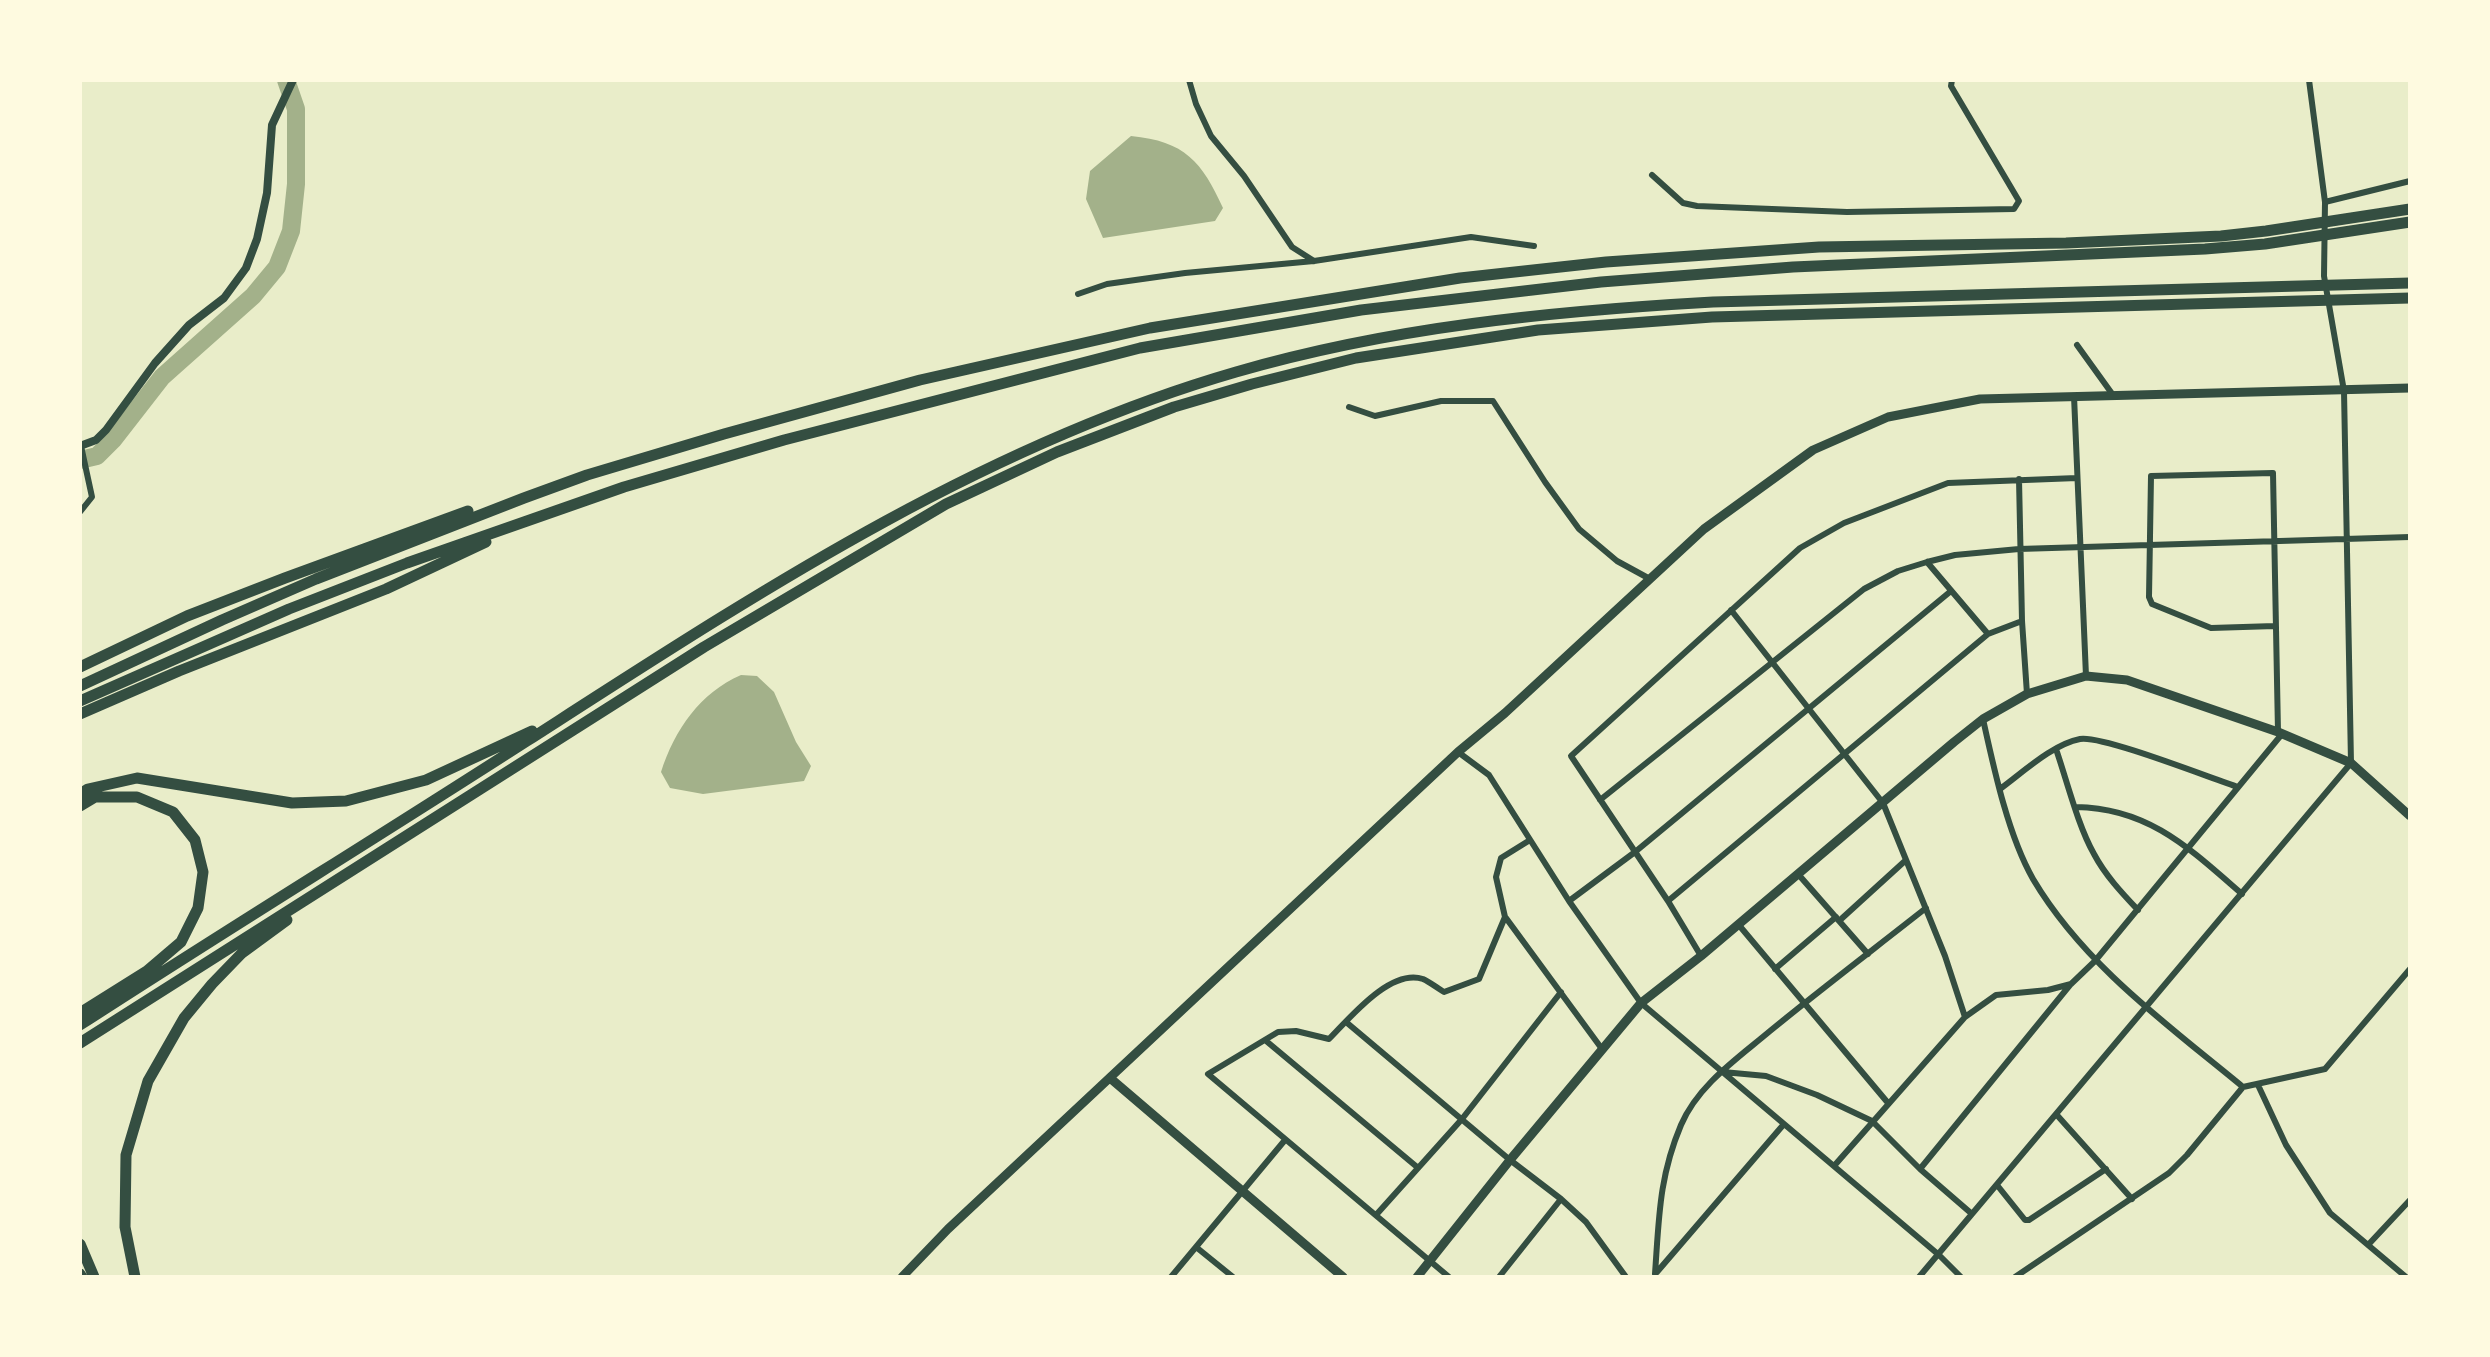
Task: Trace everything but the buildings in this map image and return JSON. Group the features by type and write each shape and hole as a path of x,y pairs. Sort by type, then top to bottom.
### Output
{"highway":[{"path":"80,686 286,591 567,482 742,429 986,364 1150,328 1460,278 1705,254 1893,245 2266,238 2410,209"},
{"path":"80,702 276,614 407,563 624,488 768,444 1140,348 1360,310 1601,282 1910,261 2115,254 2371,230 2410,222"},
{"path":"80,1025 787,577 938,491 1143,403 1236,372 1357,342 1572,311 1714,302 2410,283"},
{"path":"80,1043 720,637 946,504 1057,452 1174,407 1356,358 1538,330 1732,316 2410,298"},
{"path":"80,667 188,616 286,578 498,500 567,482"},
{"path":"80,714 386,589 541,516"},
{"path":"80,794 136,778 292,803 346,801 426,780 572,712"},
{"path":"80,806 95,797 137,798 173,812 195,840 203,872 198,908 181,942 147,971 80,1013"},
{"path":"135,1277 125,1227 126,1155 148,1081 184,1018 212,984 242,953 349,872"},
{"path":"80,1244 94,1277"}],"main road":[{"path":"902,1277 960,1218 1458,752 1704,529 1813,450 1888,416 1980,399 2410,388"},
{"path":"1418,1277 1641,1003 1983,719 2027,694 2086,676 2127,680 2351,762 2410,816"},
{"path":"1110,1078 1343,1277"}],"street":[{"path":"1189,80 1210,136 1292,247 1314,261"},
{"path":"1652,176 1684,203 1697,206 1847,212 2014,208 2019,202 1951,86 1952,80"},
{"path":"1919,1277 2351,762 2344,391 2324,276 2326,202 2308,80"},
{"path":"80,512 92,497 81,448 106,430 155,363 189,325 224,298 246,268 268,194 272,126 293,82"},
{"path":"2326,202 2410,182"},
{"path":"1078,294 1126,281 1314,261 1471,237 1534,246"},
{"path":"2078,345 2113,395"},
{"path":"2074,396 2086,676"},
{"path":"1349,407 1374,416 1441,401 1493,400 1544,482 1579,529 1618,561 1650,580"},
{"path":"1920,1169 2070,984 2190,848 2280,733 2274,626 2273,473 2151,476 2152,604 2211,628 2274,626"},
{"path":"1701,956 1571,756 1800,548 1844,523 1948,483 2076,478"},
{"path":"2019,479 2027,694"},
{"path":"1600,800 1864,589 1898,571 1956,555 2019,548 2410,537"},
{"path":"1927,562 1988,634"},
{"path":"1569,901 1636,852 1951,591"},
{"path":"1731,610 1883,803 1946,956 1965,1017"},
{"path":"1668,902 1988,634 2022,622"},
{"path":"1983,719 2000,789 2032,877 2095,960 2243,1087"},
{"path":"2000,789 2056,749 2082,738 2108,743 2238,787"},
{"path":"2056,749 2094,856 2138,910"},
{"path":"1458,752 1489,775 1569,901 1641,1003 1962,1277"},
{"path":"2076,808 2107,808 2164,830 2242,894"},
{"path":"1530,840 1500,858 1496,877 1505,916 1602,1049"},
{"path":"1776,968 1906,860"},
{"path":"1798,874 1868,954"},
{"path":"1654,1275 1666,1164 1693,1103 1721,1072 1926,908"},
{"path":"1449,1277 1208,1074 1278,1032 1329,1039 1385,987 1410,978 1420,978 1444,992 1478,979 1505,916"},
{"path":"1738,924 1888,1103"},
{"path":"2015,1277 2169,1173 2243,1087 2325,1069 2410,970"},
{"path":"1834,1166 1965,1017 1996,995 2070,984"},
{"path":"1376,1215 1462,1119 1561,992"},
{"path":"1346,1022 1561,1199 1586,1222 1626,1277"},
{"path":"1265,1040 1417,1167"},
{"path":"1721,1072 1766,1076 1872,1121 1972,1214"},
{"path":"2258,1085 2286,1145 2330,1213 2406,1277"},
{"path":"2056,1114 2132,1199"},
{"path":"1654,1275 1784,1124"},
{"path":"1172,1277 1285,1140"},
{"path":"1996,1184 2029,1220 2106,1169"},
{"path":"1499,1277 1561,1199"},
{"path":"2368,1245 2410,1200"},
{"path":"1196,1247 1233,1277"}],"shaded area":[{"path":"1131,136 1165,143 1199,166 1223,208 1215,221 1103,238 1086,199 1090,171"},
{"path":"741,675 757,676 774,692 811,766 804,781 703,794 670,788 661,772 682,727 701,702"}],"waterway":[{"path":"80,460 97,456 162,377 253,296 277,267 291,231 296,184 296,109 286,80"}]}
